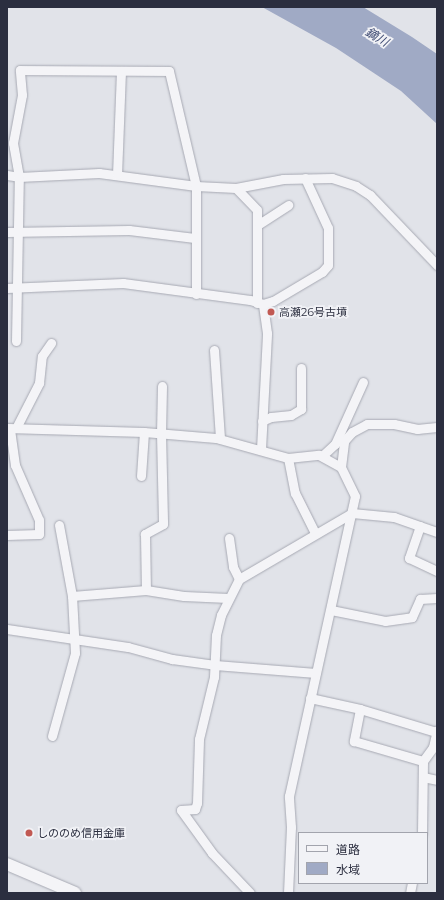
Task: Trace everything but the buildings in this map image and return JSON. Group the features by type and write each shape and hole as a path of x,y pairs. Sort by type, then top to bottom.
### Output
{"street":[{"path":"16,341 19,177 13,143 22,95 20,70 169,71 196,186 196,294"},
{"path":"117,175 120,71"},
{"path":"7,175 19,177 99,173 196,186 236,188 260,182 305,178 332,178 356,186 370,195 437,265"},
{"path":"7,288 123,283 260,303 285,295 322,272 328,266 328,228 305,178"},
{"path":"236,188 257,210 259,224 260,303 267,332 261,449"},
{"path":"259,224 288,205"},
{"path":"7,232 129,230 195,238"},
{"path":"7,535 39,534 39,520 15,465 11,428 39,383 42,356 51,343"},
{"path":"214,350 220,439"},
{"path":"262,421 271,417 298,413 300,409 301,368"},
{"path":"322,456 335,444 363,382"},
{"path":"146,590 145,534 163,524 161,433 162,386"},
{"path":"288,893 291,827 289,796 355,496 341,467 344,441 352,432 367,424 394,424 417,429 437,427"},
{"path":"11,428 144,432 220,439 261,449 288,458 322,456 341,467"},
{"path":"141,476 144,432"},
{"path":"288,458 295,493 315,533"},
{"path":"250,893 212,853 182,810 195,809 197,803 199,739 215,665 216,635 228,598 239,580 315,533 352,513 394,517 437,532"},
{"path":"52,736 63,701 76,640 72,596 59,525"},
{"path":"420,526 409,558 437,571"},
{"path":"229,538 233,568 239,580"},
{"path":"72,596 146,590 184,596 228,598"},
{"path":"331,610 385,620 412,617 420,599 437,598"},
{"path":"7,629 128,647 172,659 215,665 316,673"},
{"path":"310,698 360,709 437,731 435,748 423,761 422,832"},
{"path":"360,709 354,741 423,761"},
{"path":"423,777 437,780"},
{"path":"7,864 75,893"}],"water":[{"name":"鏑川","path":"262,7 363,7 412,37 437,54 437,124 401,91 336,48"}],"place":[{"name":"高瀬26号古墳","path":"271,312"},
{"name":"しののめ信用金庫","path":"29,833"}]}
